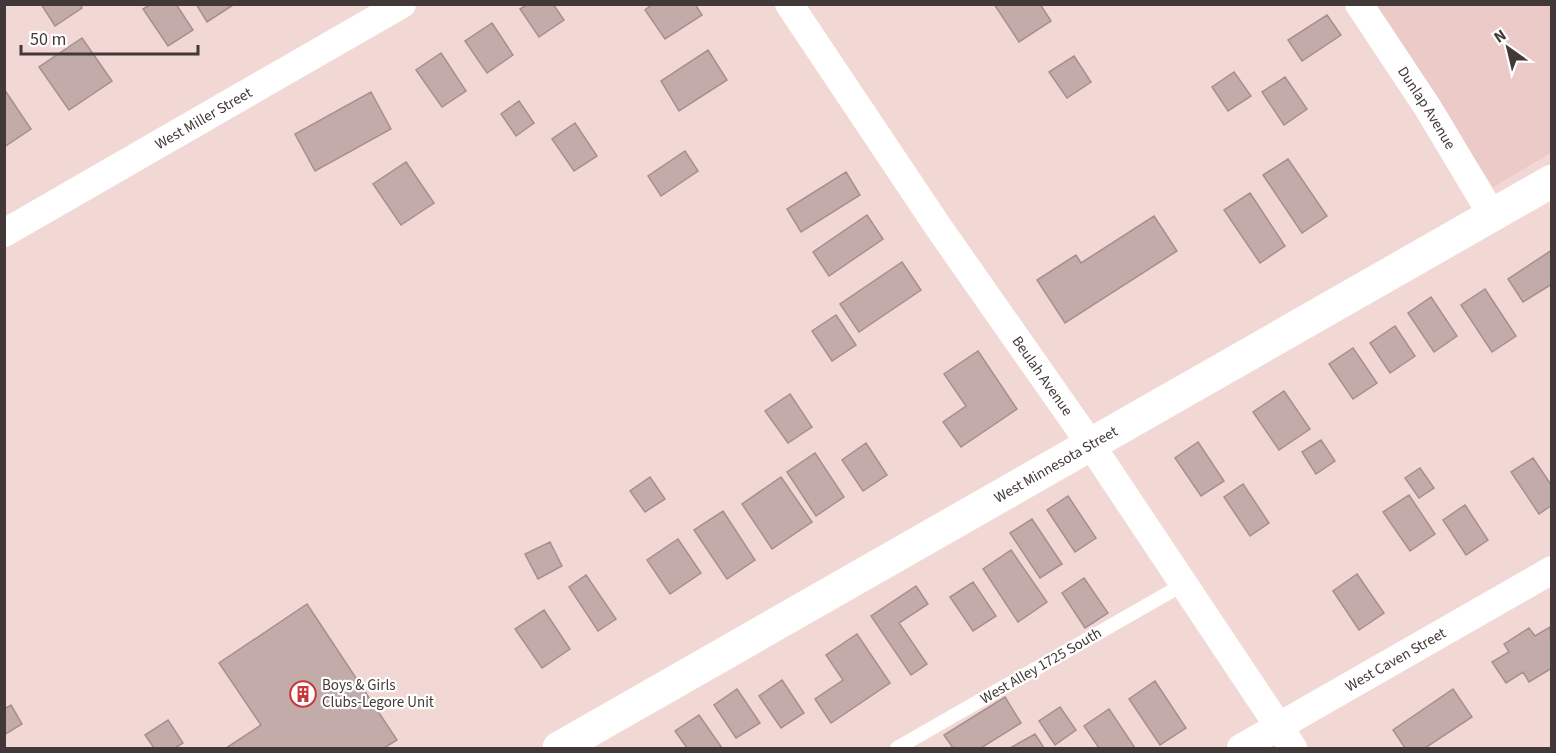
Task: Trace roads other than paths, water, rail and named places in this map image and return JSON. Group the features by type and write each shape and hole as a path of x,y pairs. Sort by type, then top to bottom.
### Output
{"street":[{"name":"West Miller Street","path":"4,233 402,4"},
{"name":"Beulah Avenue","path":"789,4 939,228 1091,445 1286,737"},
{"name":"Dunlap Avenue","path":"1359,4 1428,108 1492,215"},
{"name":"West Minnesota Street","path":"559,748 1551,181"},
{"name":"West Caven Street","path":"1241,748 1286,737 1551,570"}],"lane":[{"name":"West Alley 1725 South","path":"897,748 1184,584"}],"place":[{"name":"Boys & Girls Clubs-Legore Unit","path":"303,694"}]}
